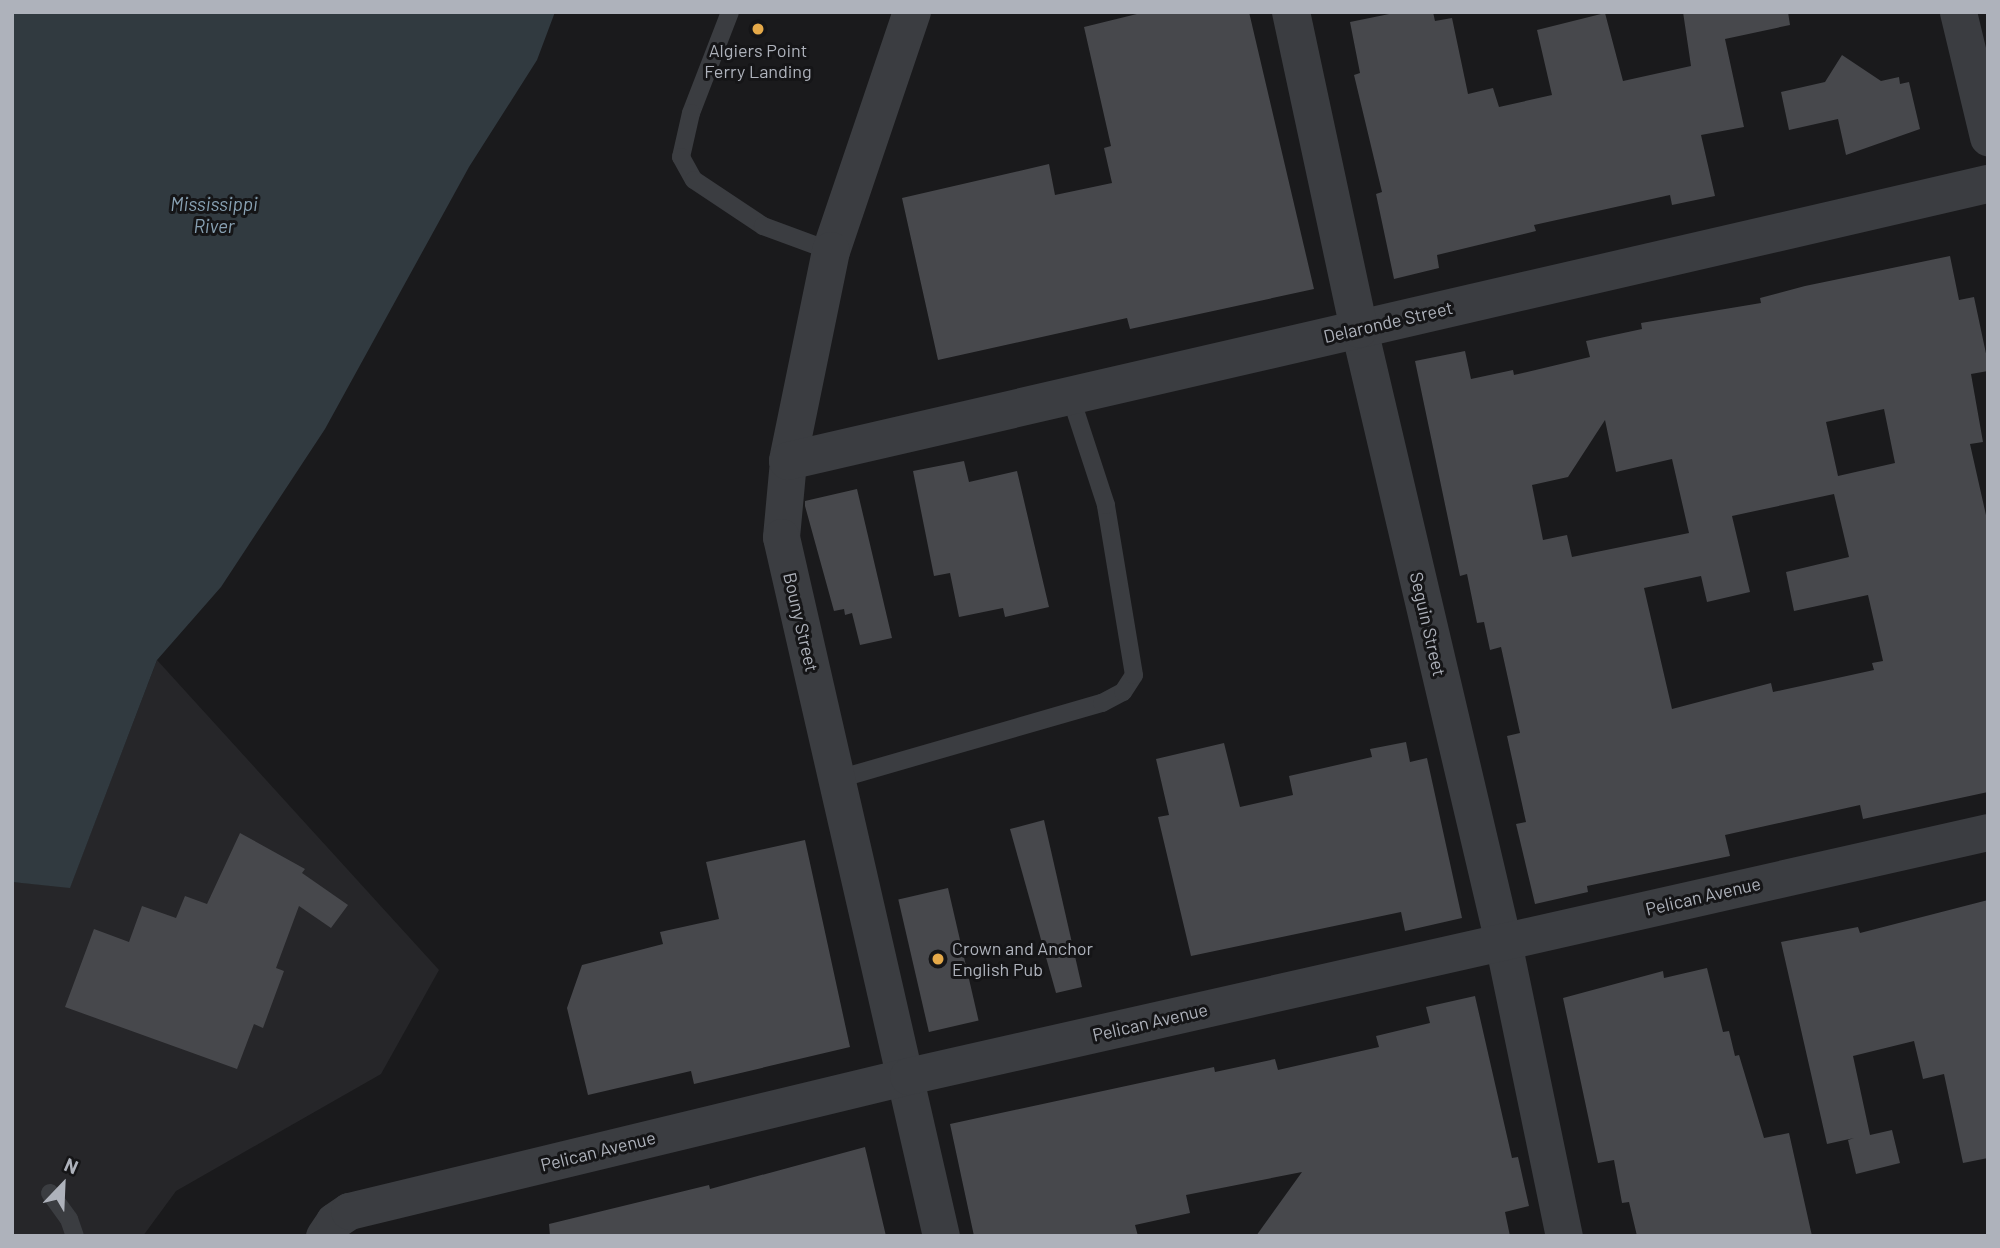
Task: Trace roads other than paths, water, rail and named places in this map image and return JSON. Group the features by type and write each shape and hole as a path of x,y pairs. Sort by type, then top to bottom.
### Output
{"street":[{"name":"Bouny Street","path":"912,12 831,251 788,461 781,537 908,1076 941,1236"},
{"name":"Seguin Street","path":"1291,12 1359,328 1503,942 1564,1236"},
{"path":"1958,12 1988,137"},
{"name":"Delaronde Street","path":"788,461 1988,184"},
{"name":"Pelican Avenue","path":"324,1236 334,1221 349,1211 908,1076 1988,832"}],"lane":[{"path":"730,12 691,113 681,157 694,180 763,226 831,251"},
{"path":"838,779 1102,703 1123,692 1134,675 1106,505 1070,394"},
{"path":"50,1194 69,1219 75,1236"}],"water":[{"name":"Mississippi River","path":"12,12 555,12 537,60 469,167 325,429 221,587 157,660 70,888 12,882"}],"place":[{"name":"Algiers Point Ferry Landing","path":"758,29"},
{"name":"Crown and Anchor English Pub","path":"938,959"}]}
